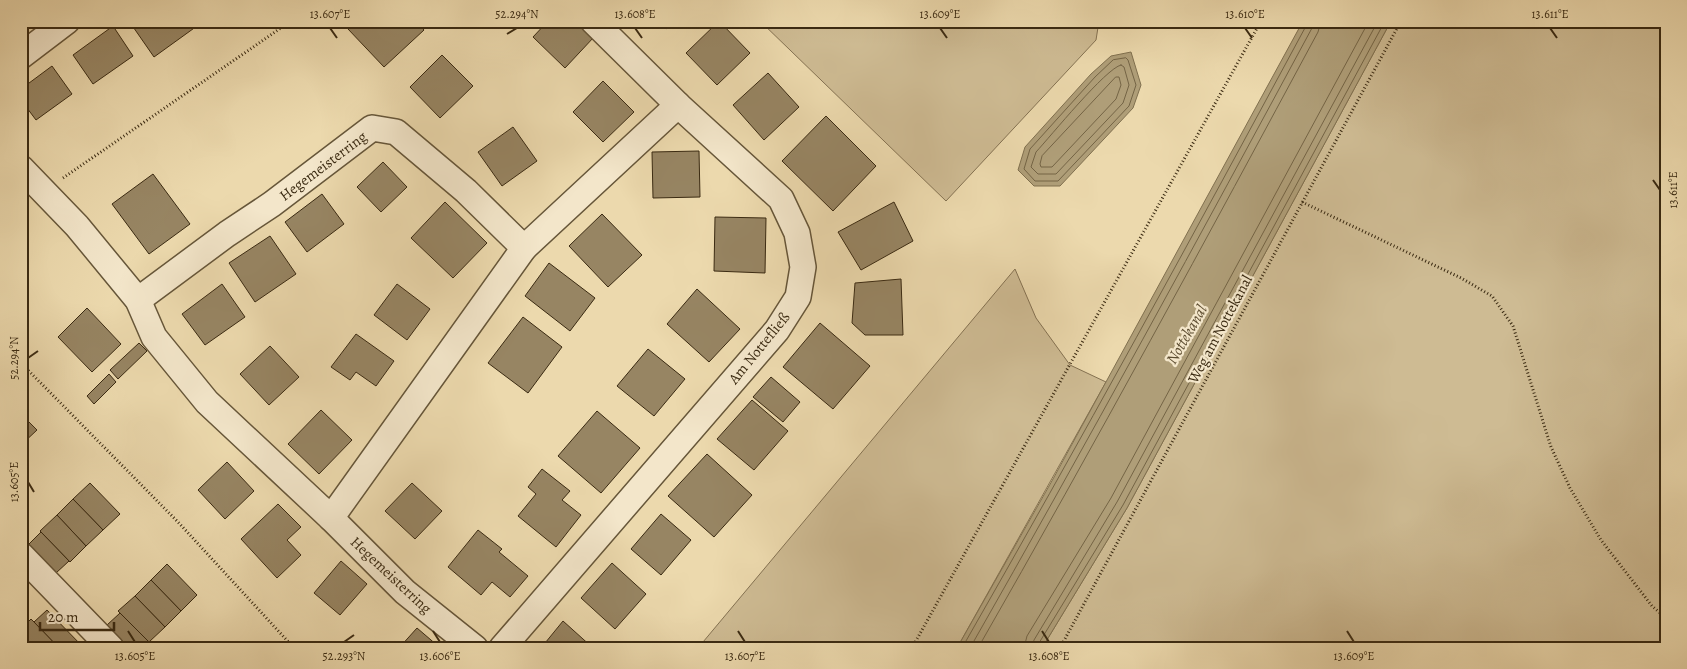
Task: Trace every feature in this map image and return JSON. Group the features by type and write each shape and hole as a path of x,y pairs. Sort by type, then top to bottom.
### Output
{"street":[{"path":"21,56 68,21"},
{"name":"Am Nottefließ","path":"502,648 777,330 798,297 803,266 797,233 781,199 678,105 594,21"},
{"path":"331,518 524,248 678,105"},
{"name":"Hegemeisterring","path":"138,300 227,234 272,204 372,128 396,132 466,191 524,248"},
{"name":"Hegemeisterring","path":"21,168 77,226 138,300 154,337 207,402 331,518 405,592 475,648"},
{"path":"21,555 111,648"}],"path":[{"path":"43,191 291,21"},
{"path":"912,648 1262,21"},
{"name":"Weg am Nottekanal","path":"1060,648 1401,21"},
{"path":"1302,202 1461,278 1492,296 1513,326 1552,447 1570,488 1601,540 1652,606 1666,618"},
{"path":"21,363 178,522 294,648"}],"shaded area":[{"path":"760,21 1099,21 1096,40 946,201"},
{"path":"1391,21 1666,21 1666,648 1042,648 1127,508"},
{"path":"1015,269 1036,318 1070,365 1106,382 957,648 698,648"}],"water":[{"name":"Nottekanal","path":"1303,21 1391,21 1127,508 1042,648 957,648 1053,479"},
{"path":"1131,52 1141,85 1133,108 1060,186 1034,186 1018,170 1025,147 1091,74 1111,56"}],"building":[{"path":"129,21 194,21 197,26 154,57"},
{"path":"357,21 416,21 424,30 384,67 348,29"},
{"path":"509,21 521,21 515,27"},
{"path":"548,21 578,21 594,37 565,68 533,37"},
{"path":"660,21 675,21 666,29"},
{"path":"719,21 750,53 717,85 686,53"},
{"path":"113,26 133,56 93,84 73,55"},
{"path":"442,55 473,86 440,118 410,87"},
{"path":"52,66 72,94 36,120 21,100 21,89"},
{"path":"768,73 799,107 764,140 733,105"},
{"path":"603,81 634,112 603,142 573,112"},
{"path":"826,116 876,166 833,211 782,161"},
{"path":"513,127 537,161 502,186 478,152"},
{"path":"699,151 700,197 653,198 652,152"},
{"path":"383,162 407,187 381,212 357,187"},
{"path":"153,174 190,224 149,254 112,204"},
{"path":"322,194 344,224 307,252 285,222"},
{"path":"445,202 487,243 453,278 411,238"},
{"path":"894,202 913,241 861,270 838,232"},
{"path":"602,214 642,255 608,287 569,246"},
{"path":"715,217 766,218 765,273 714,271"},
{"path":"270,236 296,274 255,302 229,263"},
{"path":"549,263 595,298 570,331 525,296"},
{"path":"901,279 903,335 865,335 852,323 855,283"},
{"path":"222,284 245,317 205,345 182,314"},
{"path":"397,284 430,309 407,340 374,315"},
{"path":"697,289 740,329 709,362 667,324"},
{"path":"87,308 121,344 92,372 58,337"},
{"path":"523,317 562,347 528,393 488,363"},
{"path":"820,323 870,366 833,409 783,367"},
{"path":"356,334 394,361 376,386 356,372 350,380 331,367"},
{"path":"139,343 147,351 118,379 110,370"},
{"path":"270,346 299,377 269,405 240,374"},
{"path":"648,349 685,379 654,416 617,386"},
{"path":"109,374 116,382 94,404 87,396"},
{"path":"771,377 800,402 783,422 753,397"},
{"path":"752,400 788,431 754,470 717,439"},
{"path":"321,410 352,440 319,474 288,444"},
{"path":"597,411 640,448 601,493 558,456"},
{"path":"21,414 37,430 21,445"},
{"path":"707,454 752,495 714,537 668,496"},
{"path":"227,462 254,491 225,519 198,490"},
{"path":"542,469 570,491 562,500 581,515 556,547 518,516 536,494 528,487"},
{"path":"90,483 120,514 103,530 73,499"},
{"path":"412,483 442,511 415,539 385,511"},
{"path":"73,499 103,530 86,546 57,515"},
{"path":"278,504 301,527 287,540 301,555 277,578 241,539"},
{"path":"661,514 691,540 661,575 631,549"},
{"path":"57,515 86,546 70,562 40,531"},
{"path":"478,530 502,549 499,552 528,576 510,597 492,582 481,595 448,567"},
{"path":"41,532 69,561 56,573 29,544"},
{"path":"341,561 367,584 340,615 314,593"},
{"path":"612,563 646,594 615,629 581,598"},
{"path":"167,564 197,595 181,611 151,580"},
{"path":"151,580 181,611 165,627 135,596"},
{"path":"135,596 165,627 149,642 118,611"},
{"path":"47,610 84,648 59,648 34,622"},
{"path":"120,613 148,641 141,648 129,648 107,625"},
{"path":"31,619 59,648 30,648 21,639 21,629"},
{"path":"563,621 593,648 541,648"},
{"path":"417,628 431,640 440,648 399,648"},
{"path":"21,639 30,648 21,648"}]}
